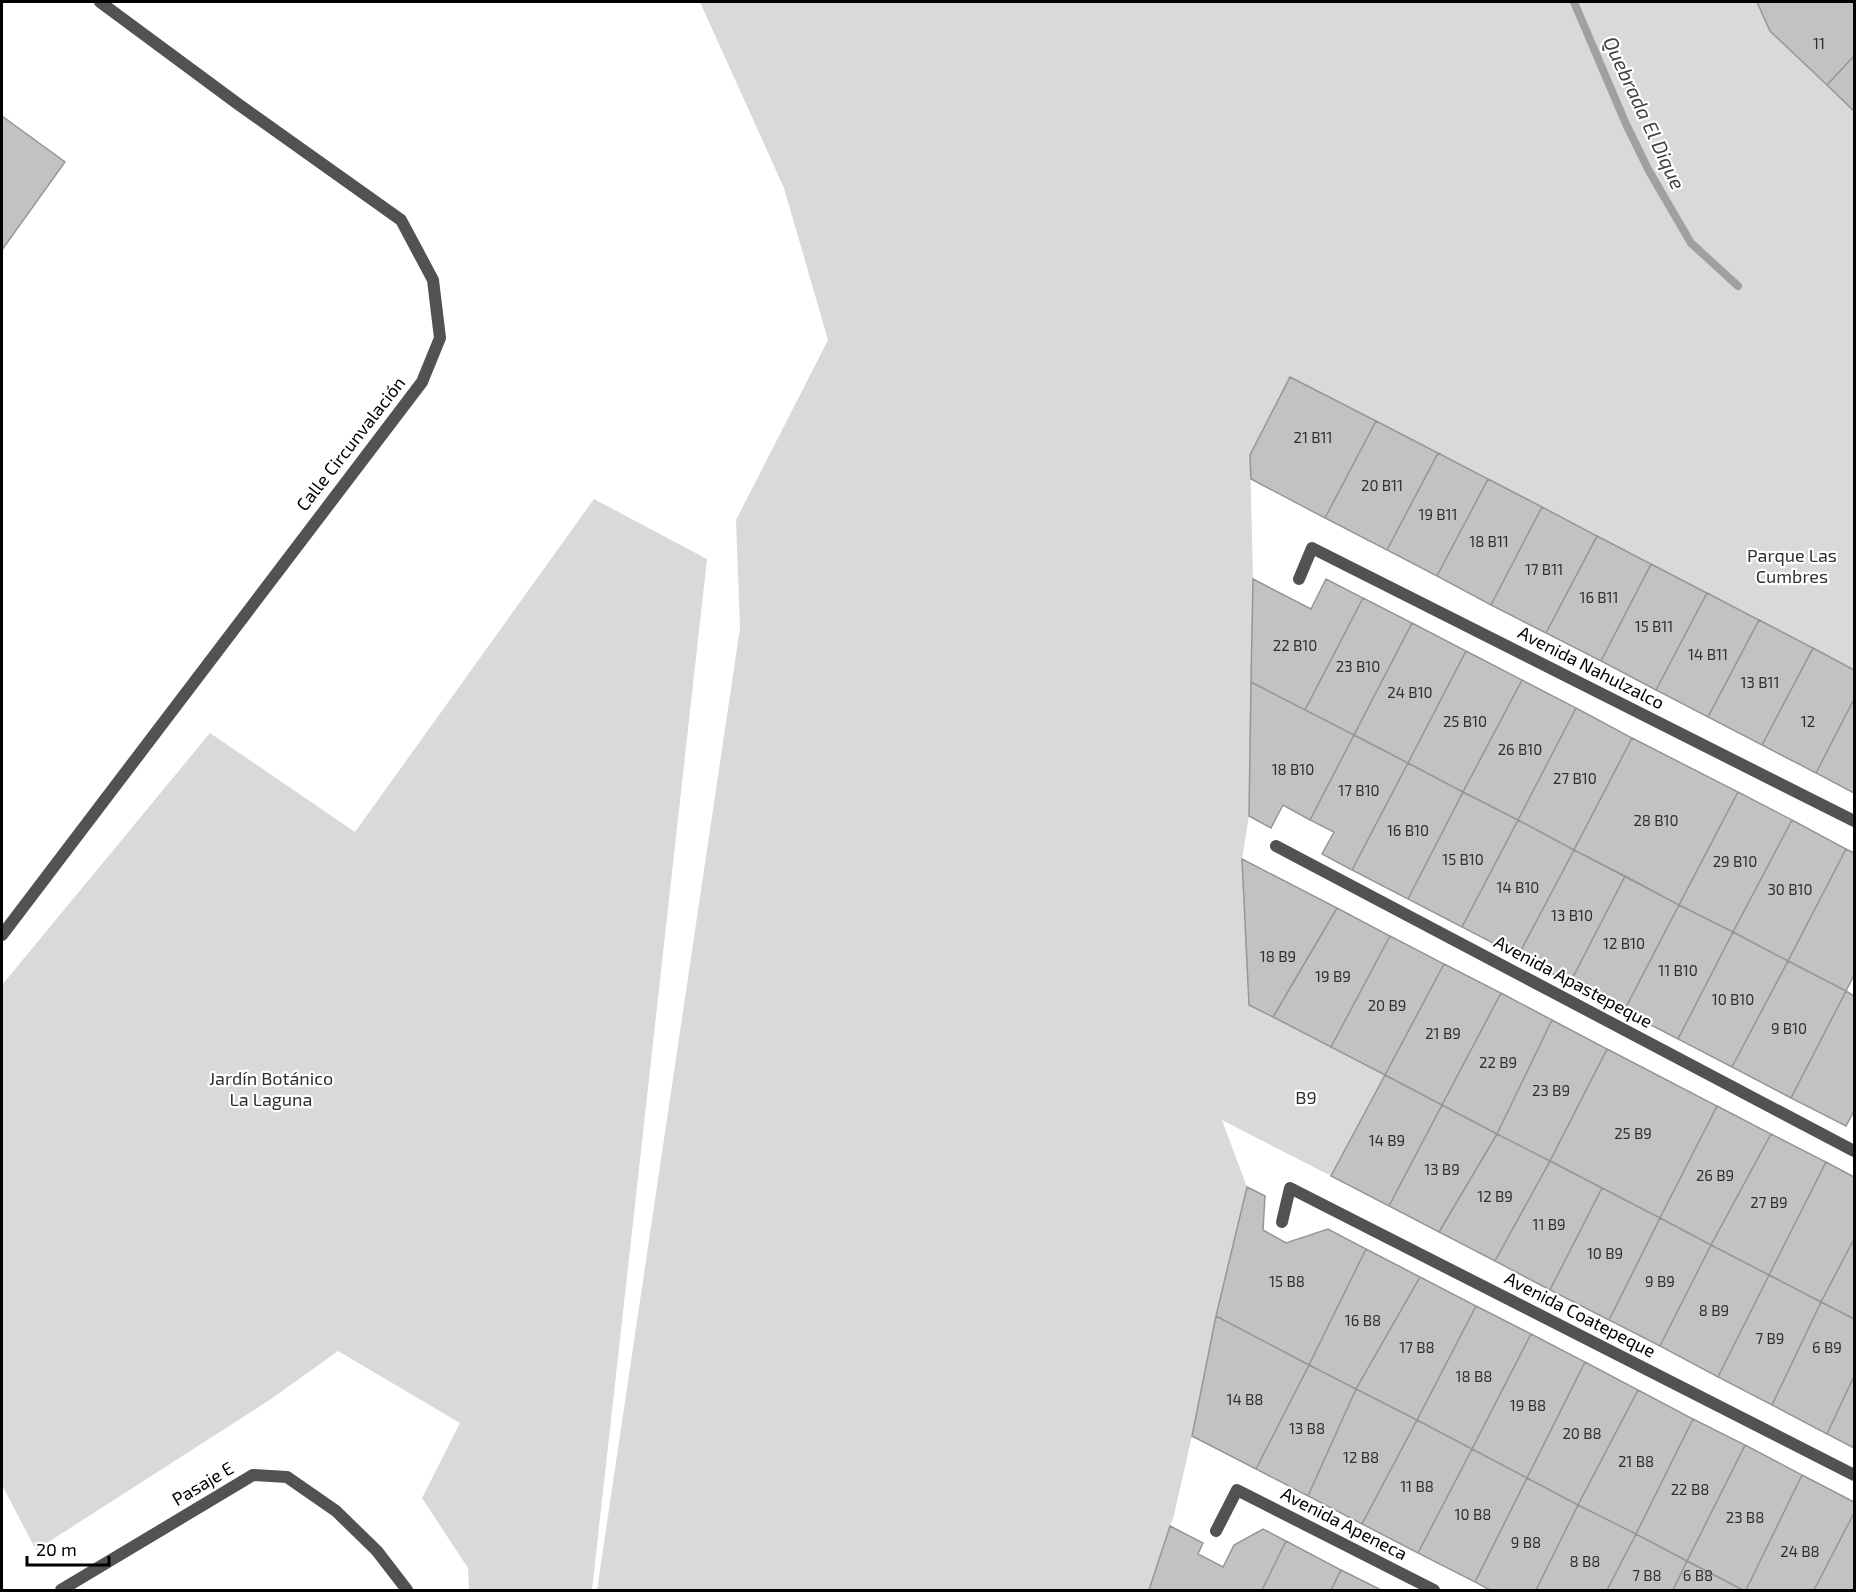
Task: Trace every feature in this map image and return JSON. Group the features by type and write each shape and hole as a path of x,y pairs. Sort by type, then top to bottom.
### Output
{"street":[{"name":"Calle Circunvalación","path":"2,935 422,382 440,338 433,280 401,220 100,2"},
{"name":"Avenida Nahulzalco","path":"1299,579 1312,548 1854,821"},
{"name":"Avenida Apastepeque","path":"1276,846 1854,1151"},
{"name":"Avenida Coatepeque","path":"1282,1222 1290,1188 1854,1475"},
{"name":"Pasaje E","path":"61,1590 253,1475 287,1477 336,1511 377,1551 407,1590"},
{"name":"Avenida Apeneca","path":"1216,1531 1237,1490 1434,1590"}],"green space":[{"path":"700,2 1757,2 1770,31 1854,111 1854,670 1290,377 1250,455 1253,579 1249,816 1242,859 1249,1005 1385,1075 1331,1176 1222,1120 1247,1187 1216,1316 1174,1515 1149,1590 597,1590 740,628 736,520 828,340 784,188"},
{"name":"Jardín Botánico La Laguna","path":"594,499 707,559 592,1590 469,1590 468,1568 422,1498 460,1423 338,1351 271,1399 36,1550 2,1485 2,985 210,733 355,832"}],"building":[{"path":"1757,2 1854,2 1854,56 1827,85 1770,31"},
{"path":"1854,56 1854,111 1827,85"},
{"path":"2,116 65,162 2,250"},
{"name":"21 B11","path":"1290,377 1376,421 1325,518 1251,479 1250,455"},
{"name":"20 B11","path":"1376,421 1438,453 1387,550 1325,518"},
{"name":"19 B11","path":"1438,453 1488,479 1437,576 1387,550"},
{"name":"18 B11","path":"1488,479 1542,507 1491,605 1437,576"},
{"name":"17 B11","path":"1542,507 1597,536 1546,633 1491,605"},
{"name":"16 B11","path":"1597,536 1651,564 1601,661 1546,633"},
{"name":"15 B11","path":"1651,564 1707,593 1656,690 1601,661"},
{"name":"22 B10","path":"1253,579 1311,609 1326,579 1363,598 1305,710 1251,682"},
{"name":"14 B11","path":"1707,593 1759,620 1708,717 1656,690"},
{"name":"23 B10","path":"1363,598 1412,623 1354,735 1305,710"},
{"name":"13 B11","path":"1759,620 1813,648 1762,745 1708,717"},
{"name":"24 B10","path":"1412,623 1466,651 1408,763 1354,735"},
{"path":"1813,648 1854,670 1854,699 1816,773 1762,745"},
{"name":"25 B10","path":"1466,651 1522,680 1463,792 1408,763"},
{"name":"26 B10","path":"1522,680 1576,708 1518,820 1463,792"},
{"name":"18 B10","path":"1251,682 1354,735 1310,820 1283,805 1271,828 1249,816"},
{"path":"1854,699 1854,793 1816,773"},
{"name":"27 B10","path":"1576,708 1632,738 1574,850 1518,820"},
{"name":"17 B10","path":"1354,735 1408,763 1352,870 1322,854 1334,832 1310,820"},
{"name":"28 B10","path":"1632,738 1738,792 1679,905 1574,850"},
{"name":"16 B10","path":"1408,763 1463,792 1408,899 1352,870"},
{"name":"15 B10","path":"1463,792 1518,820 1462,927 1408,899"},
{"name":"29 B10","path":"1738,792 1792,820 1733,932 1679,905"},
{"name":"14 B10","path":"1518,820 1574,850 1518,956 1462,927"},
{"name":"30 B10","path":"1792,820 1846,849 1788,961 1733,932"},
{"path":"1846,849 1854,853 1854,975 1846,991 1788,961"},
{"name":"13 B10","path":"1574,850 1625,876 1570,983 1518,956"},
{"path":"1242,859 1337,908 1273,1017 1249,1005"},
{"name":"12 B10","path":"1625,876 1679,905 1624,1011 1570,983"},
{"name":"11 B10","path":"1679,905 1733,932 1678,1039 1624,1011"},
{"path":"1337,908 1390,936 1331,1047 1273,1017"},
{"name":"10 B10","path":"1733,932 1788,961 1732,1067 1678,1039"},
{"path":"1390,936 1444,964 1385,1075 1331,1047"},
{"path":"1788,961 1846,991 1791,1098 1732,1067"},
{"path":"1444,964 1501,993 1442,1105 1385,1075"},
{"path":"1846,991 1854,996 1854,1111 1846,1126 1791,1098"},
{"path":"1501,993 1552,1020 1497,1134 1442,1105"},
{"path":"1552,1020 1607,1049 1550,1161 1497,1134"},
{"path":"1607,1049 1717,1106 1660,1218 1550,1161"},
{"path":"1385,1075 1442,1105 1389,1206 1331,1176"},
{"path":"1442,1105 1497,1134 1439,1232 1389,1206"},
{"path":"1717,1106 1771,1134 1711,1245 1660,1218"},
{"path":"1497,1134 1550,1161 1495,1261 1439,1232"},
{"path":"1771,1134 1826,1162 1769,1275 1711,1245"},
{"path":"1550,1161 1602,1188 1550,1290 1495,1261"},
{"path":"1826,1162 1854,1177 1854,1239 1821,1302 1769,1275"},
{"path":"1247,1187 1265,1196 1263,1230 1286,1243 1328,1229 1366,1249 1309,1365 1216,1316"},
{"path":"1602,1188 1660,1218 1609,1320 1550,1290"},
{"path":"1660,1218 1711,1245 1660,1346 1609,1320"},
{"path":"1854,1239 1854,1319 1821,1302"},
{"path":"1711,1245 1769,1275 1718,1377 1660,1346"},
{"path":"1366,1249 1420,1277 1356,1389 1309,1365"},
{"path":"1769,1275 1821,1302 1772,1405 1718,1377"},
{"path":"1420,1277 1476,1306 1417,1420 1356,1389"},
{"path":"1821,1302 1854,1319 1854,1376 1827,1434 1772,1405"},
{"path":"1476,1306 1531,1334 1472,1449 1417,1420"},
{"path":"1216,1316 1309,1365 1256,1469 1192,1436"},
{"path":"1531,1334 1585,1362 1527,1478 1472,1449"},
{"path":"1585,1362 1638,1390 1578,1505 1527,1478"},
{"path":"1309,1365 1356,1389 1308,1496 1256,1469"},
{"path":"1854,1376 1854,1448 1827,1434"},
{"path":"1356,1389 1417,1420 1362,1524 1308,1496"},
{"path":"1638,1390 1693,1419 1636,1534 1578,1505"},
{"path":"1693,1419 1745,1445 1687,1561 1636,1534"},
{"path":"1417,1420 1472,1449 1418,1553 1362,1524"},
{"path":"1745,1445 1802,1475 1746,1590 1743,1590 1687,1561"},
{"path":"1472,1449 1527,1478 1475,1582 1418,1553"},
{"path":"1802,1475 1854,1502 1854,1513 1814,1590 1746,1590"},
{"path":"1527,1478 1578,1505 1536,1590 1490,1590 1475,1582"},
{"path":"1578,1505 1636,1534 1607,1590 1536,1590"},
{"path":"1854,1513 1854,1590 1814,1590"},
{"path":"1170,1526 1203,1543 1198,1554 1223,1567 1234,1545 1263,1529 1286,1541 1262,1590 1149,1590"},
{"path":"1636,1534 1687,1561 1673,1590 1607,1590"},
{"path":"1286,1541 1341,1570 1331,1590 1262,1590"},
{"path":"1687,1561 1743,1590 1673,1590"},
{"path":"1341,1570 1381,1590 1331,1590"}],"waterway":[{"name":"Quebrada El Dique","path":"1574,2 1626,124 1649,171 1691,243 1738,286"}],"park label":[{"name":"Parque Las Cumbres","path":"1792,566"},
{"name":"B9","path":"1306,1098"}]}
